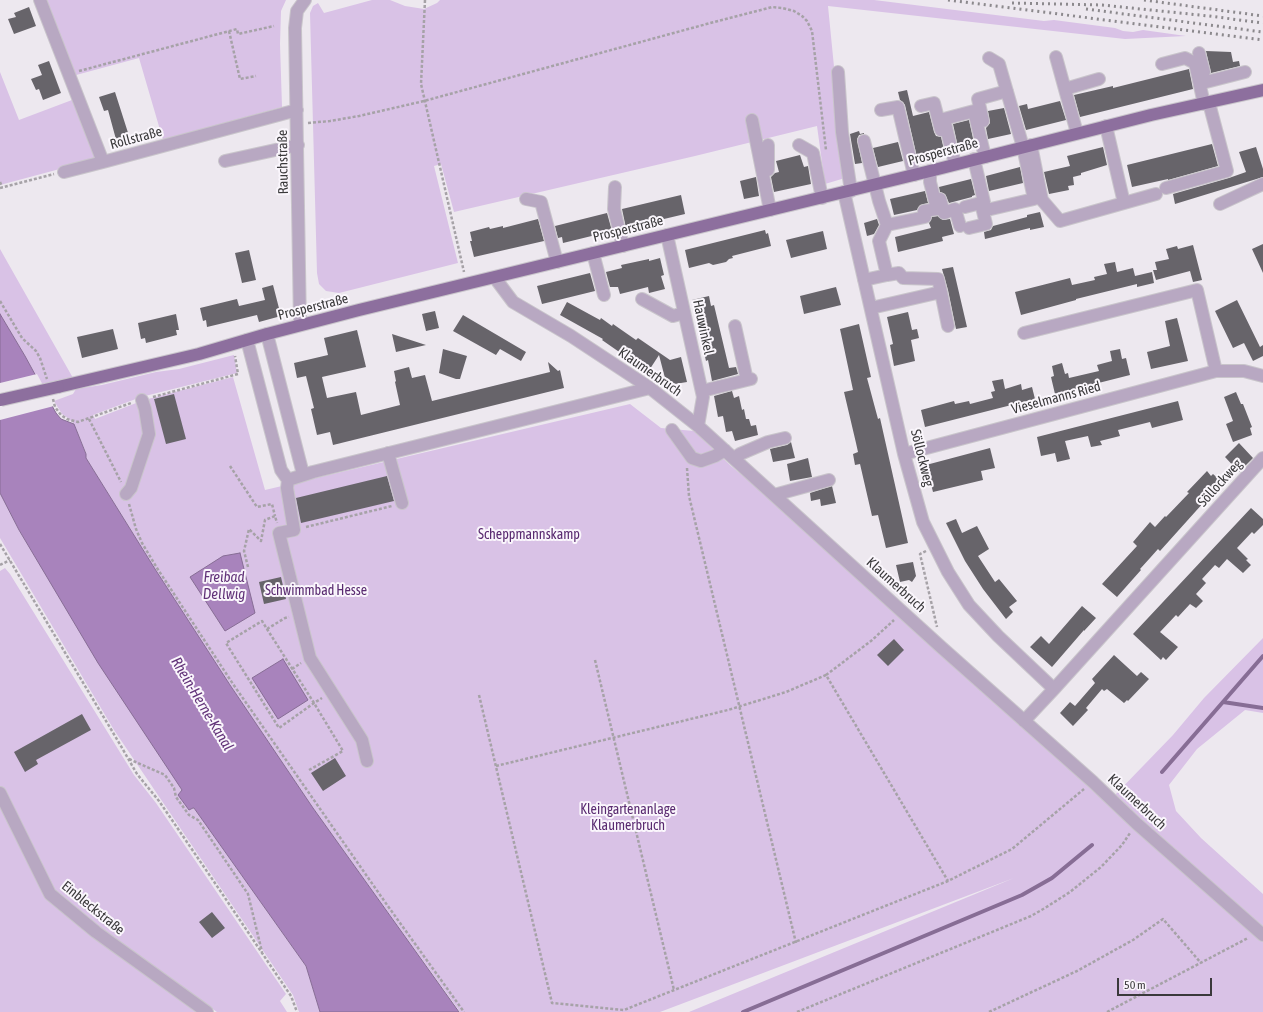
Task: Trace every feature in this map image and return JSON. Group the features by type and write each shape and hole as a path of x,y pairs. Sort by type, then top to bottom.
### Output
{"main road":[{"name":"Prosperstraße","path":"1,401 199,354 267,334 875,185 1078,133 1263,90"}],"street":[{"name":"Rollstraße","path":"40,0 104,162 298,110"},
{"name":"Rauchstraße","path":"300,326 298,110 295,28 297,11 305,0"},
{"path":"1199,53 1206,82 1208,103"},
{"path":"1056,57 1078,133"},
{"path":"989,58 999,64 1027,146 1042,200 1060,221 1128,202 1227,171 1195,63 1185,58 1162,64"},
{"name":"Söllockweg","path":"838,72 848,191 864,280 904,454 923,522 948,572 969,605 998,636 1054,689"},
{"path":"1206,82 1245,72"},
{"path":"1065,89 1099,79"},
{"path":"930,171 944,213 955,209 964,227 986,224 983,157 978,99 1007,91"},
{"path":"921,106 934,103 953,165"},
{"path":"881,110 898,107 914,175"},
{"path":"953,165 944,119 974,111 983,157"},
{"path":"752,120 773,210"},
{"path":"1109,126 1128,202"},
{"path":"864,141 878,201 887,225 879,241 887,275"},
{"path":"225,161 298,145"},
{"path":"768,145 768,172 773,210"},
{"path":"799,145 813,153 822,198"},
{"path":"965,207 986,206 1034,199 1027,146"},
{"path":"64,172 104,162"},
{"path":"887,225 925,217 924,212 936,209 930,182 930,171"},
{"path":"1220,204 1263,184"},
{"path":"615,187 614,209 623,246"},
{"path":"526,199 541,202 560,262"},
{"path":"551,216 560,262"},
{"name":"Hauwinkel","path":"667,235 703,397 698,426"},
{"path":"593,253 604,295"},
{"path":"864,280 899,273 903,278 938,279 948,326"},
{"name":"Klaumerbruch","path":"495,278 513,302 570,336 650,388 698,426 941,647 1093,782 1136,823 1261,933"},
{"path":"1024,333 1198,290 1216,371"},
{"path":"871,308 941,292"},
{"path":"642,299 673,316 684,313"},
{"path":"702,391 749,380 735,326"},
{"path":"267,334 303,474"},
{"path":"247,340 281,470 288,480 287,488 294,530 279,533 310,658 362,740 367,761"},
{"name":"Vieselmanns Ried","path":"904,454 1216,371 1244,371 1263,376"},
{"path":"288,480 303,474 650,388"},
{"path":"126,494 131,488 149,434 142,400"},
{"path":"672,430 692,458 701,461 715,456 725,450"},
{"path":"734,458 768,442 785,438"},
{"path":"388,453 402,503"},
{"name":"Söllockweg","path":"1024,721 1263,458"},
{"path":"771,492 829,480"},
{"path":"771,492 795,482"},
{"name":"Einbleckstraße","path":"0,793 50,894 96,932 207,1012"}],"path":[{"path":"425,0 420,84 466,285"},
{"path":"298,124 336,120 424,101 772,7 794,11 807,20 812,31 826,156"},
{"path":"69,74 237,29 238,34 274,26"},
{"path":"229,31 240,79 256,76"},
{"path":"0,182 1,188 64,172"},
{"path":"0,301 22,338 36,351 40,358 52,388 55,407 61,415 67,419 78,422 142,400 238,374 232,344"},
{"path":"89,419 126,494 139,536 157,568 233,684 385,902 464,1012"},
{"path":"688,453 689,496 796,942"},
{"path":"230,466 257,507 272,504 279,533"},
{"path":"294,530 402,503"},
{"path":"248,567 244,551 249,529 261,541 265,520 275,516"},
{"path":"0,544 137,774 163,807 262,954 290,996 297,1012"},
{"path":"935,546 920,554 941,647"},
{"path":"0,565 10,560"},
{"path":"496,766 739,707 786,692 826,675 871,641 902,611"},
{"path":"267,629 284,618 300,615"},
{"path":"309,770 343,751 314,703 262,621 226,643 279,728 314,703"},
{"path":"595,660 674,990"},
{"path":"826,675 948,881"},
{"path":"479,695 552,1003 624,1010 948,881 1012,849 1093,782"},
{"path":"129,759 164,775 174,788 176,797 189,815 198,820 248,894 262,954"},
{"path":"797,1012 1031,916 1049,906 1076,888 1101,867 1122,846 1136,823"},
{"path":"989,1012 1077,971 1133,940 1163,919 1201,963"},
{"path":"1107,1012 1261,933"}],"green space":[{"path":"35,0 286,0 281,11 280,44 282,107 163,140 139,58 65,78"},
{"path":"372,0 390,0 405,6 424,9 440,0 874,0 1044,21 1054,20 1115,28 1123,31 1133,32 1143,30 1186,36 1125,39 828,6 845,178 825,184 817,126 454,212 441,164 434,166 458,263 339,293 326,291 319,284 317,273 310,13 313,6 318,3 324,13"},
{"path":"0,72 19,120 72,100 97,159 0,185"},
{"path":"0,249 73,378 41,387 25,356 0,314"},
{"path":"234,355 237,373 141,397 93,415 95,419 144,400 233,377 265,490 630,404 661,428 694,431 731,466 903,608 1114,796 1173,735 1204,698 1263,638 1263,713 1245,710 1197,749 1169,785 1176,811 1201,838 1263,894 1263,1012 689,1012 1014,878 660,1012 460,1012 313,808 230,685 86,458 86,453 74,424 62,414 54,401 73,394 76,389 102,385 156,372 179,369"},
{"path":"0,493 19,530 182,790 178,795 189,810 194,808 306,966 320,1012 299,1012 293,995 114,730 0,538"},
{"path":"5,568 134,775 156,803 286,994 280,1001 287,1012 217,1012 142,959 48,900 68,917 199,1012 0,1012 0,571"}],"water":[{"name":"Rhein-Herne-Kanal","path":"0,314 56,413 61,419 74,424 86,454 86,458 230,685 313,808 459,1012 320,1012 306,966 194,808 189,810 178,795 182,790 98,663 19,530 0,493"},
{"name":"Freibad Dellwig","path":"240,553 255,613 225,631 190,577 223,556"},
{"path":"283,659 308,700 278,719 252,678"}],"pier":[{"path":"37,374 54,406 0,420 0,383"}],"building":[{"path":"29,7 36,26 14,34 8,19 16,17 14,13"},
{"path":"1206,51 1231,52 1233,62 1239,61 1240,66 1211,73"},
{"path":"49,61 61,93 43,100 39,89 36,90 31,79 42,75 38,65"},
{"path":"1189,69 1193,89 1080,117 1074,95 1113,86 1113,88"},
{"path":"907,90 913,116 929,112 934,132 936,136 941,137 944,150 917,157 905,105 900,100 898,92"},
{"path":"115,92 130,139 117,143 108,110 104,111 99,97"},
{"path":"1060,101 1066,120 1026,130 1019,106 1027,104 1028,109"},
{"path":"1004,108 1011,134 988,139 986,128 990,123 988,111"},
{"path":"969,120 974,143 958,147 953,124"},
{"path":"859,131 860,134 864,133 859,135 857,139 862,163 855,164 850,134"},
{"path":"898,142 903,161 878,167 873,148"},
{"path":"1212,144 1218,166 1168,180 1132,187 1127,165"},
{"path":"1103,147 1107,165 1073,177 1074,185 1068,186 1069,190 1049,194 1044,172 1070,166 1067,156"},
{"path":"1256,147 1263,169 1263,177 1175,204 1173,194 1246,172 1239,152"},
{"path":"800,155 804,167 808,166 811,184 774,192 771,177 775,173 779,172 776,161"},
{"path":"1020,167 1023,183 989,191 986,176"},
{"path":"756,177 759,196 744,199 740,181"},
{"path":"971,179 975,195 972,197 949,203 945,194 940,192 939,187"},
{"path":"925,191 928,203 920,205 917,210 894,215 890,199"},
{"path":"681,195 685,214 626,228 622,209"},
{"path":"1040,212 1044,227 1030,230 1030,228 985,239 984,232 991,230 993,226"},
{"path":"607,213 612,231 563,243 562,237 558,238 555,226"},
{"path":"938,216 943,220 950,219 954,234 942,237 943,241 898,252 895,237 931,228 929,223 932,217"},
{"path":"538,219 544,241 474,257 470,241 472,241 470,232 489,227 490,229 503,226 503,228"},
{"path":"877,219 879,225 874,234 867,236 864,223"},
{"path":"765,230 766,234 768,233 771,246 732,256 733,258 726,262 713,265 709,263 689,268 685,250"},
{"path":"823,231 827,249 791,258 786,240"},
{"path":"1263,244 1263,273 1252,249"},
{"path":"1193,245 1202,280 1193,282 1190,271 1156,280 1153,270 1157,270 1155,262 1169,259 1166,249 1177,246 1178,249"},
{"path":"249,250 256,280 242,283 235,253"},
{"path":"660,258 664,275 661,276 665,289 649,293 648,287 620,294 618,287 610,287 606,272 622,268 621,265"},
{"path":"1115,262 1117,272 1133,268 1135,276 1152,272 1154,283 1137,287 1137,284 1076,299 1021,315 1015,292 1070,278 1072,285 1095,280 1094,277 1107,274 1104,264"},
{"path":"953,267 967,327 956,329 942,269"},
{"path":"590,273 595,291 542,304 537,286"},
{"path":"273,285 281,316 259,322 257,315 207,327 206,320 203,321 200,308 237,299 239,306 265,300 262,288"},
{"path":"836,287 841,305 804,314 800,296"},
{"path":"709,296 711,306 714,305 729,368 736,367 738,374 712,381 692,300"},
{"path":"1237,300 1260,347 1263,345 1263,356 1253,361 1244,343 1233,348 1215,311"},
{"path":"567,302 600,320 601,318 612,326 613,324 636,340 638,338 670,360 681,357 687,382 675,384 665,378 659,355 648,372 602,340 603,339 560,315"},
{"path":"435,311 439,328 426,331 422,314"},
{"path":"908,312 912,330 917,329 919,338 911,340 915,361 894,366 890,345 893,344 887,317"},
{"path":"176,314 179,330 176,330 177,335 146,343 145,338 141,339 138,323"},
{"path":"463,315 526,352 521,361 500,349 496,355 453,331"},
{"path":"1177,318 1188,361 1151,369 1147,352 1170,346 1165,321"},
{"path":"859,324 871,377 867,378 878,419 880,418 908,543 886,548 878,515 872,516 860,464 855,465 853,454 858,452 844,392 853,390 840,329"},
{"path":"113,329 118,349 82,358 77,337"},
{"path":"357,330 366,367 322,377 327,398 356,392 361,415 400,405 394,371 409,367 412,378 425,375 432,401 550,372 548,362 558,371 560,370 564,388 333,445 330,432 317,435 311,409 314,408 306,376 297,378 294,363 328,355 324,338"},
{"path":"392,334 426,345 396,352"},
{"path":"443,349 467,356 460,379 439,373"},
{"path":"1120,349 1122,359 1126,358 1130,375 1055,394 1051,377 1054,376 1052,366 1062,363 1065,374 1068,373 1069,378 1099,371 1097,365 1112,361 1110,351"},
{"path":"1003,379 1005,389 1021,384 1022,390 1032,387 1035,399 925,427 921,410 954,401 955,404 969,401 970,404 993,398 991,392 995,391 992,381"},
{"path":"732,391 734,398 739,396 742,410 744,409 746,419 749,419 751,426 756,425 758,435 735,441 732,431 726,432 723,416 718,417 714,396"},
{"path":"1236,392 1241,404 1243,404 1252,427 1250,428 1252,435 1233,442 1226,424 1233,421 1224,397"},
{"path":"174,394 186,439 166,444 154,399"},
{"path":"1178,401 1183,420 1152,428 1150,422 1118,430 1120,436 1100,441 1102,445 1091,447 1088,436 1065,441 1070,459 1057,462 1055,453 1041,456 1037,437"},
{"path":"791,442 795,458 773,462 770,449 787,445"},
{"path":"1239,443 1253,458 1239,472 1225,457"},
{"path":"990,448 995,468 981,471 983,480 933,492 926,465"},
{"path":"808,458 812,477 790,481 787,464"},
{"path":"1207,471 1211,476 1213,474 1222,482 1160,551 1158,549 1117,597 1102,584 1137,546 1133,542 1150,522 1155,527 1189,493 1187,492"},
{"path":"387,476 394,501 301,523 296,498"},
{"path":"832,486 836,503 821,506 820,499 811,501 810,493"},
{"path":"1251,508 1263,519 1263,525 1254,534 1252,532 1237,548 1248,559 1246,560 1251,565 1243,573 1227,559 1219,568 1215,565 1202,579 1206,583 1196,594 1203,601 1196,608 1190,604 1178,617 1176,615 1160,632 1178,647 1166,660 1163,657 1161,660 1133,634"},
{"path":"956,519 962,533 977,526 989,549 978,556 995,582 999,579 1017,601 1009,607 1013,612 1006,619 983,589 965,561 946,523"},
{"path":"913,562 916,576 912,582 909,580 900,582 896,565"},
{"path":"281,577 286,599 264,604 259,582"},
{"path":"1082,606 1096,618 1052,667 1030,647 1041,636 1049,644"},
{"path":"894,639 904,650 888,666 877,655"},
{"path":"1114,655 1137,676 1141,672 1149,679 1128,701 1127,700 1124,703 1107,689 1104,691 1102,689 1086,708 1088,710 1073,726 1060,713 1070,702 1075,706 1095,683 1092,679"},
{"path":"82,714 91,730 36,760 38,764 25,772 14,752"},
{"path":"335,758 346,776 323,791 311,773"},
{"path":"212,912 225,928 212,938 199,922"}],"waterway":[{"path":"1162,772 1263,656"},
{"path":"1223,702 1263,708"},
{"path":"743,1012 1022,895 1052,878 1092,845"}],"railway":[{"path":"948,0 1263,40"},
{"path":"1144,0 1263,16"},
{"path":"1012,3 1102,5 1263,23"},
{"path":"1086,9 1263,32"}],"park label":[{"name":"Scheppmannskamp","path":"529,535"},
{"name":"Schwimmbad Hesse","path":"316,591"},
{"name":"Kleingartenanlage Klaumerbruch","path":"628,818"}]}
